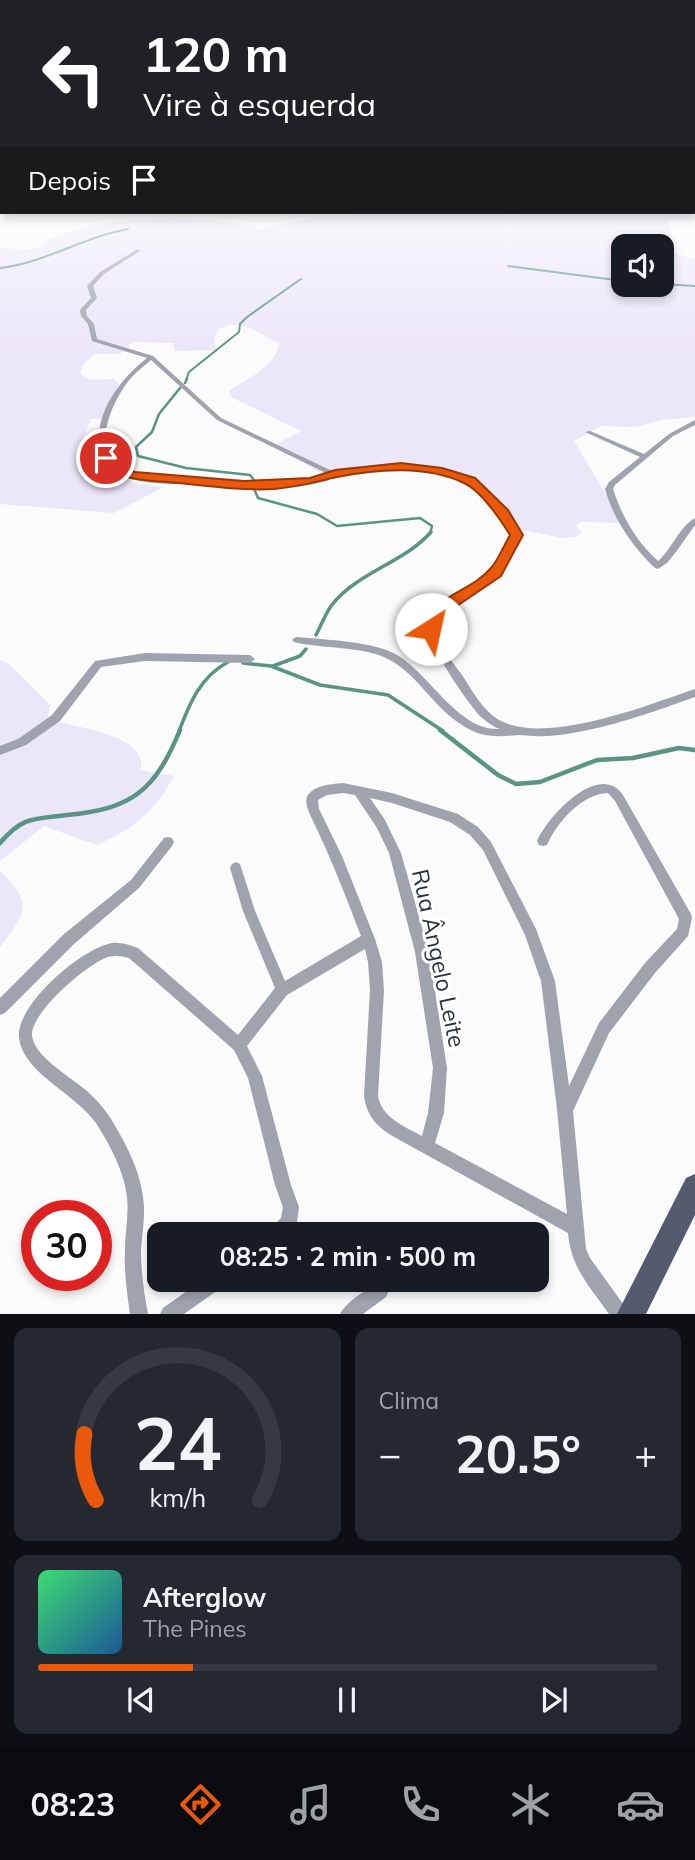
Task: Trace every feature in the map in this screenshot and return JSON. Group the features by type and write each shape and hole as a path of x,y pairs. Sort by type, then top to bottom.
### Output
{"main road":[{"path":"631,1314 695,1187"}],"street":[{"path":"138,250 100,274 90,288 94,298 83,310 83,316 92,324 94,340 150,357 219,419 335,474"},
{"path":"150,357 128,377 116,396 102,430 101,446 117,469 141,477 272,485 320,480 335,474 401,467 442,472 478,485 514,527 517,535 503,564 496,572 442,608 433,618 431,629 462,682 494,723 524,730"},
{"path":"695,422 671,435 609,489 614,504 641,550 658,566 667,559 682,534 695,520"},
{"path":"588,432 646,457"},
{"path":"298,640 392,656 464,721 479,731 494,735 524,730 572,729 609,722 695,693"},
{"path":"0,751 22,743 57,718 98,664 145,657 250,659"},
{"path":"543,841 551,826 573,804 603,788 611,789 620,798 662,878 682,907 686,920 683,932 650,968 604,1028 565,1110"},
{"path":"576,1228 385,1124 374,1111 371,1096 376,977 369,939 311,802 321,791 350,789 454,818 469,827 487,846 523,916 545,971 565,1110 576,1228 578,1250 584,1264 620,1314"},
{"name":"Rua Ângelo Leite","path":"350,789 381,824 395,853 424,963 439,1048 441,1083 434,1126 427,1145"},
{"path":"0,1008 69,939 135,884 168,842"},
{"path":"236,868 249,911 282,990"},
{"path":"239,1045 282,990 369,939"},
{"path":"139,1314 133,1251 136,1207 124,1161 105,1125 89,1103 50,1072 27,1044 25,1037 26,1025 38,1005 67,978 100,954 113,950 133,953 239,1045 255,1076 291,1207 289,1222"},
{"path":"169,1314 200,1292"},
{"path":"349,1314 379,1292"}],"shaded area":[{"path":"81,229 670,229 670,234 611,234 611,297 674,297 674,253 695,259 695,417 663,420 635,427 601,426 574,441 623,523 581,522 576,526 582,532 575,537 563,538 517,529 470,478 404,463 327,477 275,445 301,431 231,397 229,391 267,366 279,343 250,328 228,326 219,329 214,339 216,350 175,351 173,343 133,342 120,354 95,354 84,363 80,374 91,380 114,379 119,384 101,419 91,419 77,453 82,466 102,466 134,483 164,487 114,513 0,504 0,247 24,250 37,248 51,238"},
{"path":"0,660 10,665 50,705 48,719 107,734 134,748 140,758 140,770 174,776 151,810 122,832 97,845 44,826 0,861"},
{"path":"0,871 18,892 22,908 16,925 0,947"}],"waterway":[{"path":"0,268 33,261 127,229"},
{"path":"508,266 611,279"},
{"path":"186,380 189,372 239,332 240,324 247,317 301,279"},
{"path":"674,285 695,286"},
{"path":"185,383 187,379"},
{"path":"180,388 159,414 152,432 136,447 138,456 186,468 250,475 254,480"},
{"path":"254,489 258,498 317,514 337,526 420,518 432,526 430,533"},
{"path":"316,635 329,609 342,594 408,552 430,533"},
{"path":"273,666 300,656 306,649"},
{"path":"179,731 203,683 228,662"},
{"path":"243,663 271,666 320,685 388,695 443,731"},
{"path":"0,843 8,834 30,820 109,808 139,793 161,768 180,730"},
{"path":"440,730 498,775 516,784 540,782 597,760 633,758 679,748 695,750"}],"route":[{"path":"106,458 132,476 244,484 272,485 311,481 326,479 335,474 390,467 442,472 471,481 478,485 503,513 517,535 503,564 496,572 442,608 433,618 431,629"}]}
